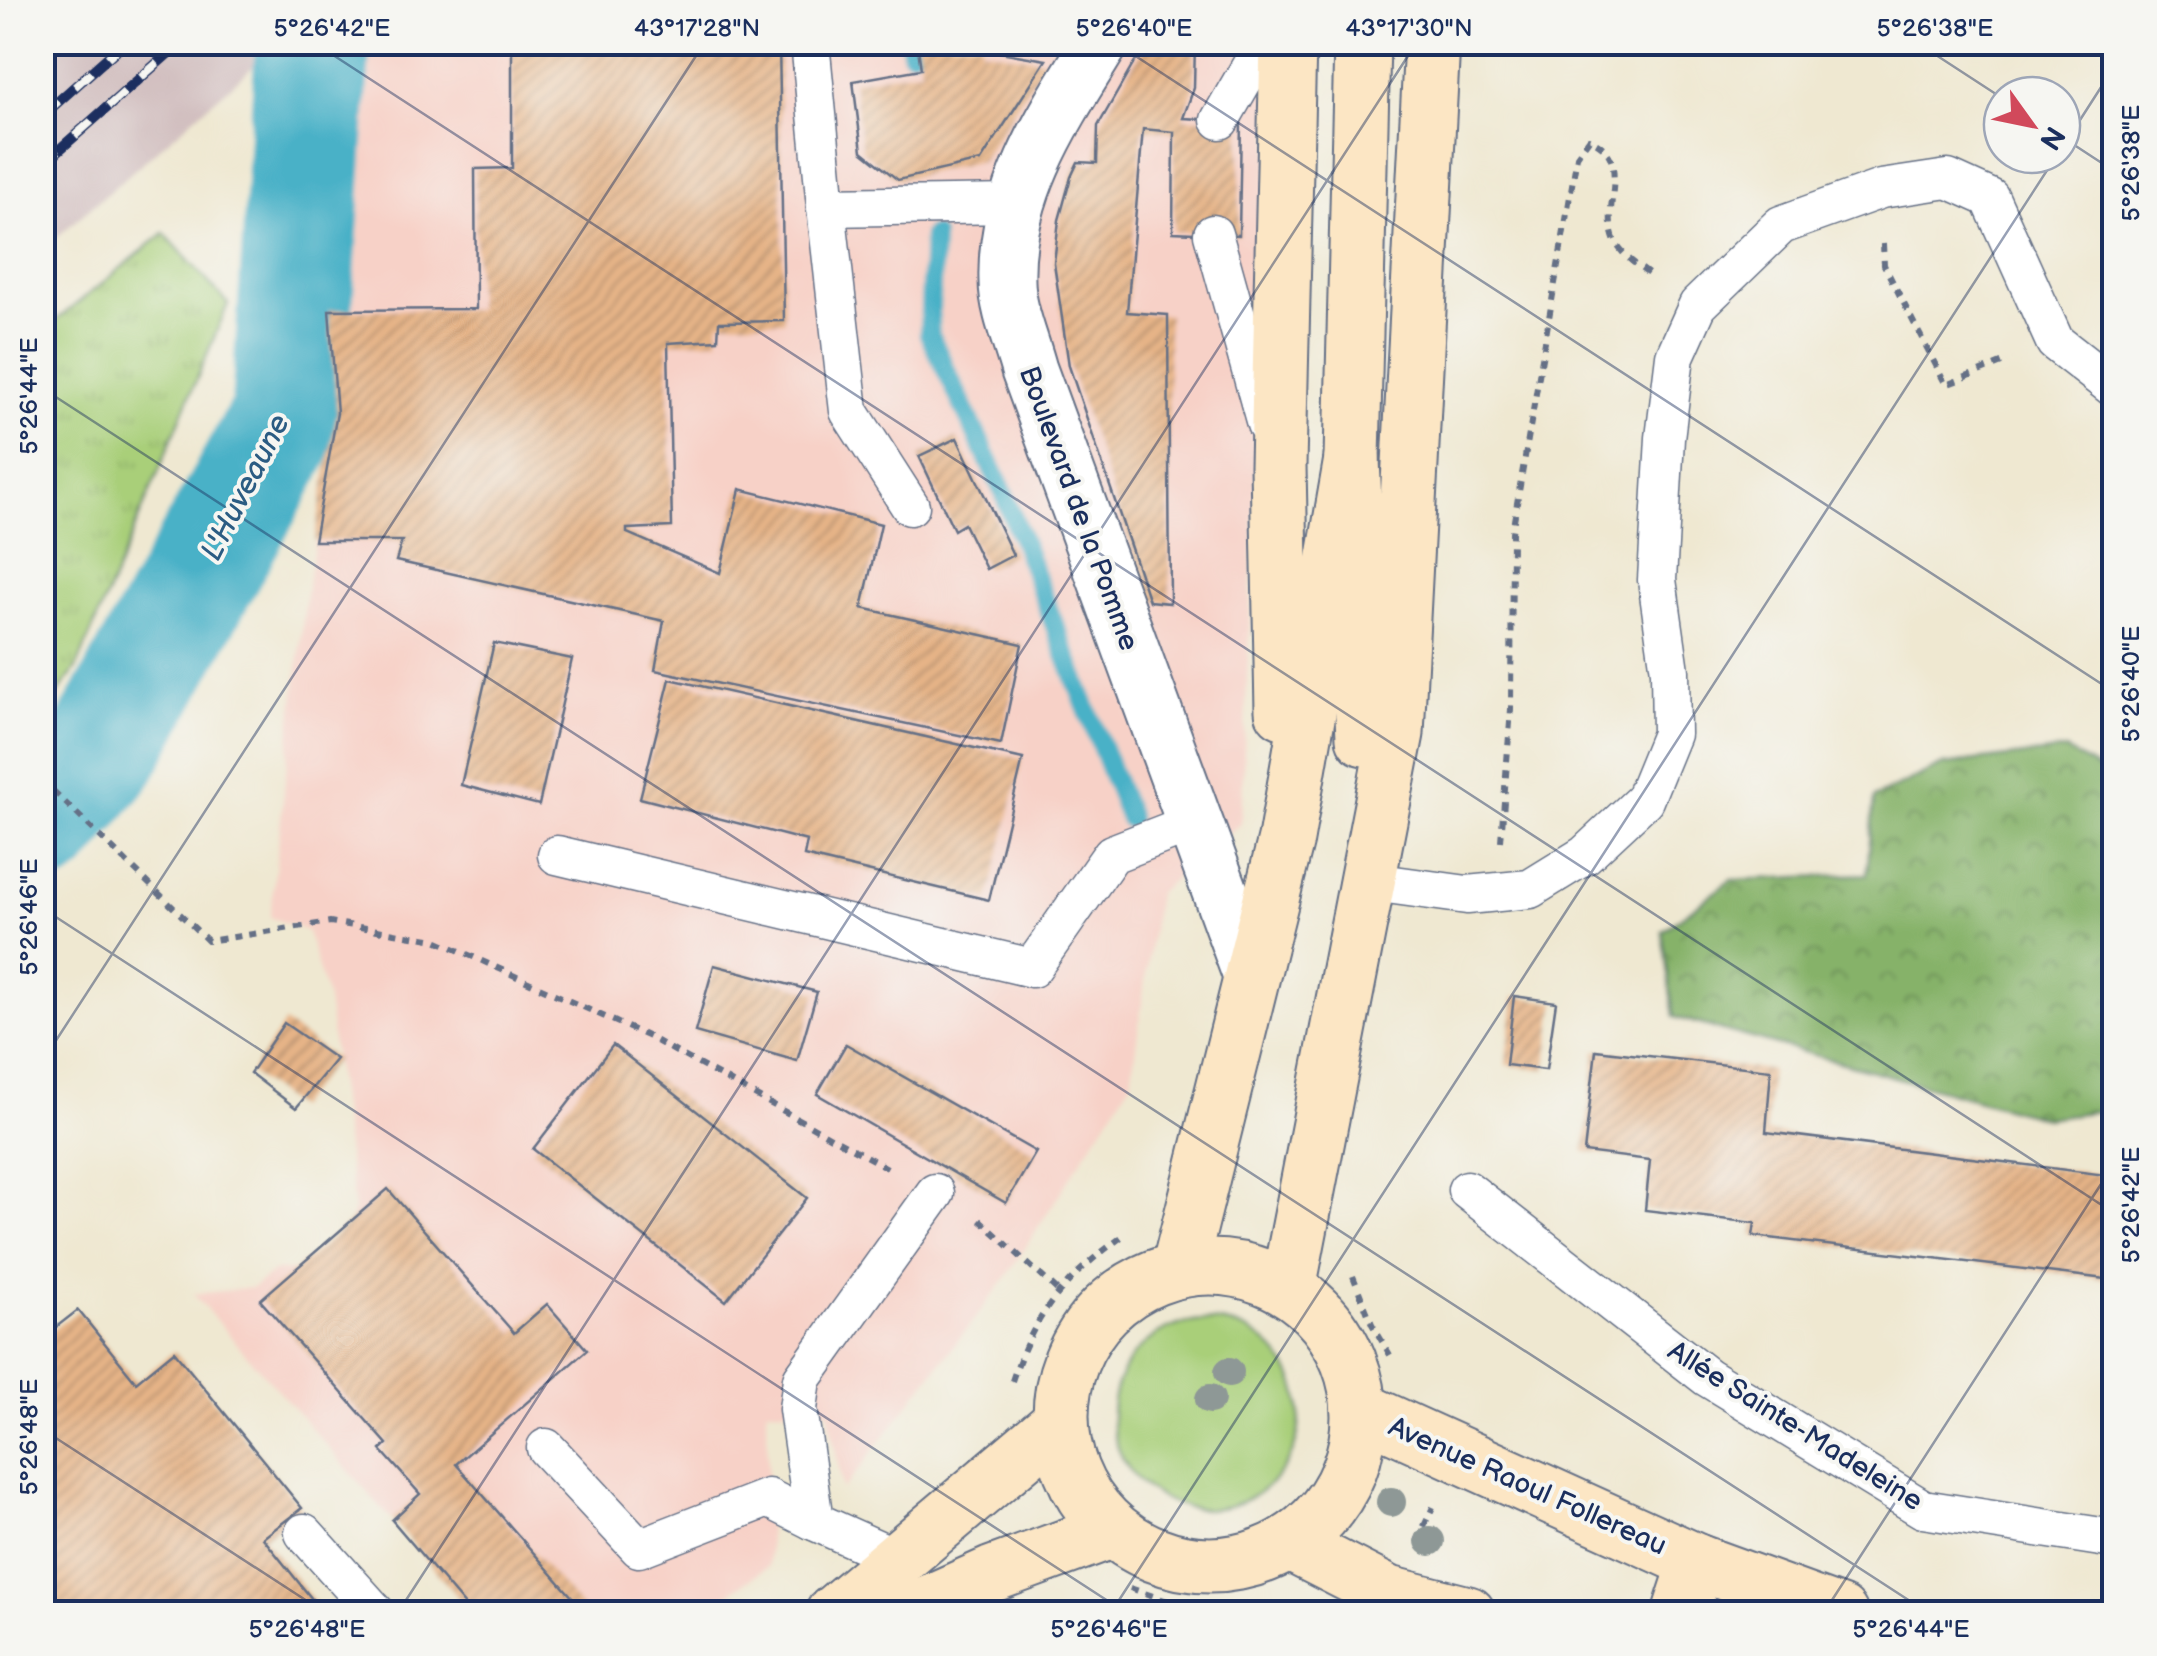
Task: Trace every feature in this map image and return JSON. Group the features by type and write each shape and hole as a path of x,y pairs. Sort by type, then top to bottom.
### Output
{"main road":[{"path":"1286,838 1278,466 1288,42"},
{"path":"1362,42 1352,458 1367,869"},
{"path":"1288,1288 1396,733 1432,42"},
{"path":"1180,1269 1286,838 1352,458"},
{"path":"1236,1268 1288,1288 1317,1310 1339,1340 1354,1372 1359,1409 1356,1448 1342,1485 1319,1518 1289,1543 1254,1559 1218,1566 1180,1563 1144,1551 1112,1530 1085,1500 1067,1462 1060,1422 1064,1380 1080,1341 1118,1300 1141,1283 1180,1269 1236,1268"},
{"name":"Avenue Raoul Follereau","path":"1359,1409 1451,1447 1697,1562 1840,1614"},
{"path":"834,1614 1060,1422"},
{"path":"904,1614 993,1574 1112,1530"},
{"path":"1289,1543 1390,1594 1468,1614"},
{"name":"Avenue Raoul Follereau","path":"1680,1614 1697,1562"}],"street":[{"name":"Boulevard de la Pomme","path":"1101,42 1049,127 1014,204 1006,283 1029,370 1192,823 1252,976"}],"lane":[{"path":"810,42 849,411 910,506"},
{"path":"1220,120 1265,42"},
{"path":"1367,869 1467,895 1530,889 1585,854 1644,800 1670,734 1670,671 1658,580 1675,356 1698,305 1781,224 1881,189 1948,178 1990,198 2055,342 2114,388"},
{"path":"826,207 1014,204"},
{"path":"1212,234 1278,466"},
{"path":"556,855 1032,968 1112,854 1192,823"},
{"name":"Allée Sainte-Madeleine","path":"1467,1190 1708,1376 1923,1509 2114,1539"},
{"path":"814,1521 798,1410 802,1379 935,1194"},
{"path":"546,1448 639,1548 768,1498 900,1560"},
{"path":"304,1533 377,1614"}],"path":[{"path":"42,780 208,941 330,922 436,940 649,1037 976,1216 1056,1290"},
{"path":"1011,1384 1026,1340 1056,1290 1126,1233"},
{"path":"1349,1265 1372,1324 1396,1364"},
{"path":"1390,1594 1438,1497 1451,1447"},
{"path":"1122,1584 1193,1610 1276,1603"}],"shaded area":[{"path":"43,42 271,42 272,50 43,249"},
{"path":"347,43 1274,43 1241,823 1157,893 1131,1082 1005,1279 843,1490 828,1411 767,1409 769,1566 700,1613 474,1613 193,1294 252,1288 275,1271 304,1271 347,1231 354,1209 327,999 307,931 270,917 306,593 337,413 329,311"}],"green space":[{"path":"164,233 228,304 77,667 43,714 43,331"},
{"path":"2066,750 2114,779 2114,1109 2045,1118 1674,1017 1662,931 1731,880 1867,874 1874,798 1943,765"},
{"path":"1206,1321 1242,1328 1273,1348 1293,1379 1300,1415 1293,1451 1273,1482 1242,1502 1206,1509 1170,1502 1139,1482 1119,1451 1112,1415 1119,1379 1139,1348 1170,1328"}],"building":[{"path":"512,42 779,42 784,321 719,322 718,340 668,343 672,527 627,529 627,533 720,573 740,489 881,524 862,608 1022,644 1001,744 655,670 664,621 396,561 402,541 314,541 337,413 329,310 476,309 475,169 512,168"},
{"path":"917,42 981,42 982,49 1046,60 981,161 898,180 862,151 853,81 921,69"},
{"path":"1146,42 1195,42 1194,88 1183,118 1241,121 1239,235 1173,232 1174,132 1143,129 1127,312 1168,315 1170,603 1149,601 1069,366 1054,263 1059,220 1071,177 1078,162 1097,163 1098,126"},
{"path":"957,438 1013,555 986,569 964,524 954,530 919,456"},
{"path":"494,643 572,659 539,805 461,785"},
{"path":"670,679 1023,759 989,900 804,856 807,841 640,798"},
{"path":"714,965 817,992 797,1061 695,1032"},
{"path":"1514,996 1556,1002 1546,1070 1506,1065"},
{"path":"284,1023 336,1059 296,1108 250,1073"},
{"path":"846,1044 1036,1152 1006,1203 817,1094"},
{"path":"613,1045 807,1198 726,1301 533,1149"},
{"path":"1596,1050 1771,1070 1766,1132 2114,1176 2114,1280 1753,1236 1755,1223 1645,1210 1650,1160 1584,1152"},
{"path":"388,1189 514,1333 547,1304 587,1350 456,1464 587,1614 472,1614 392,1520 420,1494 381,1450 387,1444 260,1300"},
{"path":"78,1310 136,1382 174,1351 302,1508 263,1538 324,1614 42,1614 42,1338"}],"waterway":[{"name":"L'Huveaune","path":"42,826 102,753 288,415 313,42"},
{"path":"910,42 911,51"},
{"path":"933,236 929,334 1002,489 1129,818"}],"railway":[{"path":"42,116 125,42"},
{"path":"42,165 181,42"}]}
